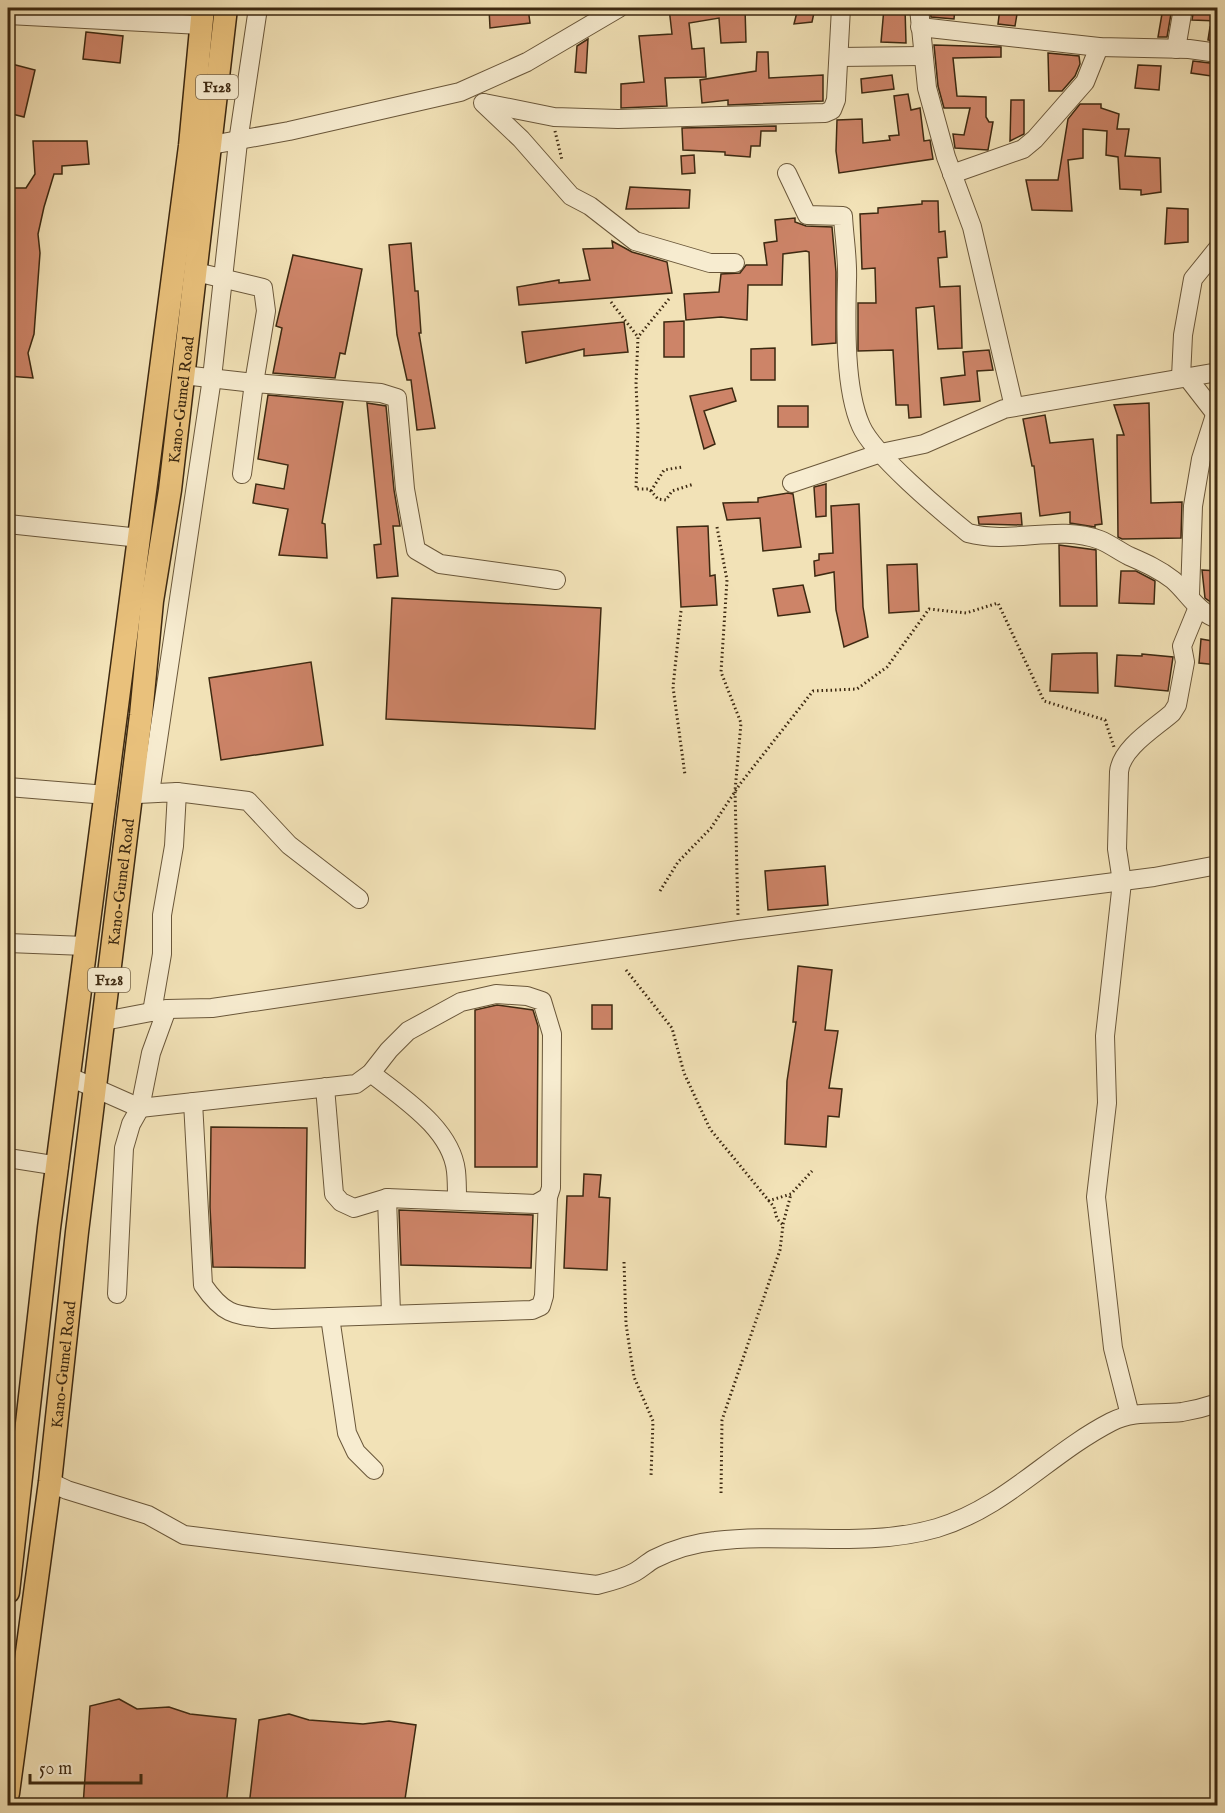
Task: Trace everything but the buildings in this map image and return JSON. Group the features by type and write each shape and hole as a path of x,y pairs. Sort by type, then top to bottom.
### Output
{"main road":[{"name":"Kano-Gumel Road","path":"8,1793 50,1482 76,1232 104,1021 140,793 141,715 152,601 170,490 183,375 179,314 196,272 226,8"},
{"name":"Kano-Gumel Road","path":"8,1592 15,1477 59,1166 85,946 140,538 179,314 190,146 202,16"}],"street":[{"path":"258,8 238,142 212,378 140,793 177,792 248,801 289,846 359,899"},
{"path":"211,145 238,142 460,92 527,62 619,8"},
{"path":"460,92 484,103 554,117 618,118 825,113 832,110 836,100 841,8"},
{"path":"919,8 927,88 952,174 972,227 1014,407"},
{"path":"1176,49 1183,8"},
{"path":"8,15 202,16"},
{"path":"920,27 1100,47 1176,49 1218,53"},
{"path":"952,174 1017,151 1035,139 1086,82 1100,47"},
{"path":"839,57 922,56"},
{"path":"484,103 571,196 590,206 635,241 710,263 735,263"},
{"path":"787,174 807,215 843,216 848,279 845,306 853,401 861,425 881,453 968,533 1009,537 1070,533 1085,535 1157,568 1209,616 1218,619"},
{"path":"1130,1415 1114,1357 1096,1197 1107,1103 1105,1036 1122,882 1117,849 1120,765 1131,749 1172,713 1177,705 1185,662 1182,646 1194,601 1193,506 1202,459 1216,416 1184,377 1184,335 1192,279 1218,248"},
{"path":"196,272 263,288 266,311 242,474"},
{"path":"792,483 881,453 924,444 1004,409 1218,372"},
{"path":"183,375 381,393 397,398 405,489 416,550 440,564 556,580"},
{"path":"8,524 140,538"},
{"path":"8,787 107,795"},
{"path":"117,1294 124,1148 131,1124 140,1108 160,1011 162,915 174,846 177,792"},
{"path":"104,1021 160,1011 212,1008 739,930 1122,882 1218,865"},
{"path":"8,943 85,946"},
{"path":"70,1077 140,1108 325,1087 356,1084 371,1073 408,1031 460,1002 496,994 527,996 542,1001 552,1034 551,1188 548,1197 544,1296 541,1306 532,1310 514,1311 390,1313 272,1319 236,1315 216,1304 203,1285 193,1102"},
{"path":"371,1073 423,1115 446,1143 456,1169 457,1200"},
{"path":"325,1087 334,1194 341,1202 354,1208 387,1198 536,1204 548,1197"},
{"path":"8,1158 59,1166"},
{"path":"387,1198 390,1313"},
{"path":"330,1317 347,1433 356,1452 374,1470"},
{"path":"50,1482 67,1490 148,1515 184,1534 597,1586 635,1572 652,1560 674,1551 712,1541 757,1538 850,1540 938,1527 980,1510 1010,1494 1082,1440 1109,1423 1130,1415 1182,1412 1218,1403"}],"path":[{"path":"554,117 555,138 564,166"},
{"path":"669,299 638,337 636,489 651,491 658,499 666,500 672,490 694,484"},
{"path":"611,302 638,337"},
{"path":"651,491 664,470 682,467"},
{"path":"717,527 727,580 721,672 741,723 735,791 739,930"},
{"path":"660,891 678,862 711,828 735,791 813,691 857,689 886,668 929,609 966,613 998,603 1044,702 1105,720 1120,765"},
{"path":"681,611 673,687 685,775"},
{"path":"626,970 672,1028 684,1073 710,1129 768,1201 783,1225"},
{"path":"768,1201 790,1194 812,1171"},
{"path":"722,1494 722,1420 780,1250 790,1194"},
{"path":"624,1262 626,1324 634,1377 653,1421 651,1476"}]}
